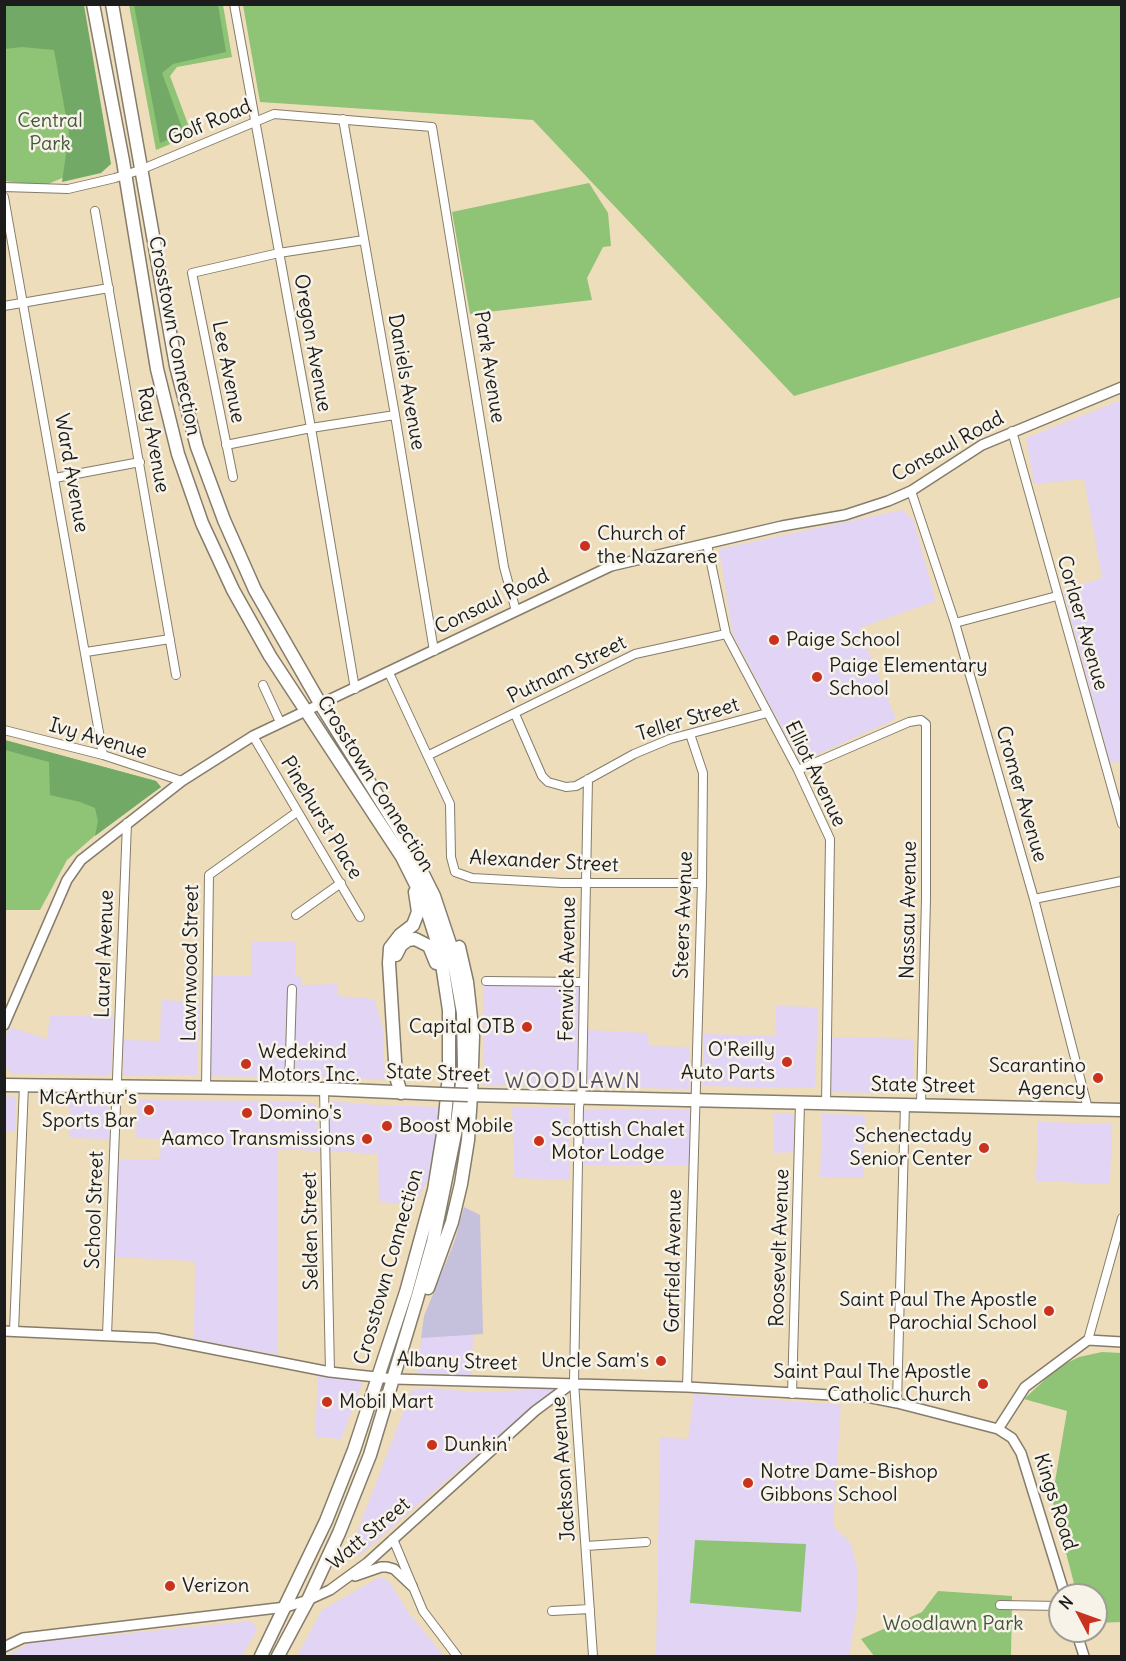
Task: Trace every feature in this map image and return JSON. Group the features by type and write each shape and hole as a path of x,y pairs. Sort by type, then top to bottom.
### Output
{"main road":[{"name":"Crosstown Connection","path":"93,4 157,369 178,454 202,523 233,591 270,656 402,857 424,901 440,951 448,1010 449,1074 444,1128 434,1190 406,1292 354,1450 326,1521 261,1656"},
{"name":"Crosstown Connection","path":"112,4 176,366 197,447 224,520 255,590 321,705 409,846 434,896 451,947 463,1013 464,1066 457,1124 430,1253 399,1362 370,1455 339,1533 308,1600 278,1656"},
{"path":"399,1362 413,1334 452,1222 463,1173 470,1095 472,1036 467,982 460,949 448,913 436,887 409,846"},
{"path":"401,1093 396,1077 390,948 413,924 418,912 416,896 402,857"},
{"path":"401,1093 404,1077 394,964 401,945 408,940 415,939 429,945 445,986"},
{"name":"State Street","path":"4,1085 324,1089 580,1098 1122,1110"}],"street":[{"name":"Oregon Avenue","path":"234,4 311,428 355,689"},
{"name":"Golf Road","path":"4,187 68,189 81,187 140,170 274,114 432,127"},
{"name":"Daniels Avenue","path":"343,119 434,651"},
{"name":"Park Avenue","path":"432,127 504,567 516,611"},
{"name":"Ward Avenue","path":"4,197 103,755"},
{"name":"Ray Avenue","path":"95,211 176,675"},
{"path":"279,253 364,240"},
{"name":"Lee Avenue","path":"233,477 192,273 279,253"},
{"path":"4,306 109,288"},
{"name":"Consaul Road","path":"4,1025 67,880 81,860 182,781 254,736 611,566 782,526 845,515 911,491 982,445 1012,431 1122,387"},
{"path":"226,445 311,428 395,415"},
{"name":"Corlaer Avenue","path":"1012,431 1122,824"},
{"path":"55,478 140,462"},
{"name":"Cromer Avenue","path":"911,491 955,623 1034,899 1088,1109"},
{"name":"Elliot Avenue","path":"707,544 726,634 798,770 830,839 825,1104"},
{"path":"955,623 1057,596"},
{"name":"Putnam Street","path":"429,755 635,654 726,634"},
{"path":"86,651 170,639"},
{"name":"Alexander Street","path":"389,672 450,804 451,857 455,873 472,879 587,883 702,883"},
{"path":"263,685 280,723"},
{"path":"515,714 543,776 548,782 566,787 576,786 588,779"},
{"name":"Teller Street","path":"588,779 634,754 670,739 767,714"},
{"name":"Nassau Avenue","path":"798,770 898,726 921,720 926,724 928,731 926,899 921,1104"},
{"name":"Ivy Avenue","path":"4,730 103,755 182,781"},
{"name":"Steers Avenue","path":"690,734 703,773 702,883 694,1100"},
{"name":"Pinehurst Place","path":"254,736 360,917"},
{"name":"Fenwick Avenue","path":"580,1098 588,779"},
{"name":"Lawnwood Street","path":"206,1088 209,875 297,812"},
{"name":"Laurel Avenue","path":"116,1086 127,823"},
{"path":"1034,899 1122,881"},
{"path":"296,915 341,883"},
{"path":"486,981 584,982"},
{"path":"289,1089 292,988"},
{"path":"9,1331 24,1085"},
{"name":"School Street","path":"107,1335 116,1086"},
{"name":"Selden Street","path":"324,1089 330,1372"},
{"name":"Jackson Avenue","path":"580,1098 574,1382 593,1656"},
{"name":"Garfield Avenue","path":"687,1387 694,1100"},
{"name":"Roosevelt Avenue","path":"792,1394 800,1103"},
{"path":"897,1403 905,1104"},
{"path":"998,1429 1024,1387 1088,1340 1122,1218"},
{"name":"Albany Street","path":"9,1331 156,1338 330,1372 394,1379 574,1382 867,1397 998,1429"},
{"path":"1088,1340 1122,1342"},
{"name":"Watt Street","path":"4,1647 23,1638 286,1607 330,1590 348,1578 393,1539 535,1411 574,1382"},
{"name":"Kings Road","path":"998,1429 1012,1438 1021,1453 1061,1583"},
{"path":"393,1539 423,1611 457,1656"},
{"path":"586,1546 646,1542"},
{"path":"348,1578 387,1567 394,1569 412,1586"},
{"path":"1000,1605 1048,1606"},
{"path":"552,1611 590,1609"}],"shaded area":[{"path":"1121,400 1122,761 1110,763 1063,590 1102,578 1084,479 1034,484 1026,438"},
{"name":"Paige Elementary School","path":"902,510 913,519 936,601 859,628 896,719 800,762 733,635 719,549"},
{"path":"251,942 296,942 295,976 302,977 302,985 338,984 338,996 374,999 383,1029 385,1079 210,1076 212,976 251,976"},
{"path":"483,984 581,986 576,1087 483,1085"},
{"path":"161,1000 200,1002 197,1075 123,1076 123,1040 160,1041"},
{"path":"776,1006 818,1007 815,1088 702,1086 704,1034 775,1036"},
{"path":"113,1015 112,1072 109,1075 12,1074 5,1065 5,1040 9,1027 47,1039 50,1016"},
{"path":"587,1030 648,1033 649,1046 689,1047 689,1089 587,1087"},
{"path":"831,1037 914,1039 913,1094 830,1092"},
{"path":"4,1096 16,1097 15,1132 5,1132"},
{"path":"69,1096 110,1100 109,1139 69,1138"},
{"path":"137,1100 316,1103 319,1151 277,1149 278,1355 194,1339 195,1263 116,1257 117,1160 160,1159 161,1139 136,1138"},
{"path":"328,1101 440,1107 431,1173 415,1205 379,1202 378,1154 329,1151"},
{"path":"512,1107 569,1108 570,1180 514,1178"},
{"path":"689,1109 689,1165 584,1165 584,1110"},
{"path":"773,1113 794,1113 794,1152 773,1153"},
{"path":"822,1114 865,1115 864,1178 820,1177"},
{"path":"1038,1122 1112,1124 1110,1184 1036,1181"},
{"path":"464,1207 480,1215 483,1334 421,1338 424,1316 454,1243"},
{"path":"473,1334 472,1376 418,1373 421,1338"},
{"path":"318,1375 363,1381 341,1439 315,1437"},
{"path":"432,1388 473,1392 555,1389 556,1392 513,1423 359,1556 352,1545 412,1389"},
{"name":"Notre Dame-Bishop Gibbons School","path":"694,1394 841,1405 833,1526 850,1542 857,1567 858,1603 849,1656 656,1656 660,1437 688,1439"},
{"path":"380,1577 389,1581 408,1612 444,1656 297,1656 322,1610"},
{"path":"252,1621 257,1630 242,1656 6,1656 30,1643"}],"green space":[{"path":"4,5 84,5 111,164 101,173 62,182 69,133 54,50 22,47 5,49"},
{"name":"Central Park","path":"5,5 75,5 101,162 43,186 5,181"},
{"path":"129,5 223,5 232,57 177,67 170,76 192,135 156,150"},
{"path":"134,5 218,5 226,52 173,64 162,73 184,133 160,143"},
{"path":"243,5 1121,5 1121,297 794,396 533,120 260,102"},
{"path":"589,183 608,213 611,246 603,247 587,278 592,300 470,314 452,212"},
{"path":"4,740 156,781 161,787 109,823 67,860 40,910 5,910"},
{"path":"5,740 156,781 161,787 95,836 98,821 95,808 50,795 49,762 5,750"},
{"path":"1102,1352 1121,1353 1122,1622 1108,1623 1108,1583 1074,1583 1052,1499 1067,1411 1024,1399 1051,1374 1079,1357"},
{"path":"695,1540 806,1544 801,1612 690,1603"},
{"name":"Woodlawn Park","path":"938,1591 1012,1596 1011,1656 874,1656 861,1639 922,1612"}],"place":[{"name":"Church of the Nazarene","path":"585,546"},
{"name":"Paige School","path":"774,640"},
{"name":"Paige Elementary School","path":"817,677"},
{"name":"Capital OTB","path":"527,1027"},
{"name":"O'Reilly Auto Parts","path":"787,1062"},
{"name":"Wedekind Motors Inc.","path":"246,1064"},
{"name":"Scarantino Agency","path":"1098,1078"},
{"name":"McArthur's Sports Bar","path":"149,1110"},
{"name":"Domino's","path":"247,1113"},
{"name":"Boost Mobile","path":"387,1126"},
{"name":"Aamco Transmissions","path":"367,1139"},
{"name":"Scottish Chalet Motor Lodge","path":"539,1141"},
{"name":"Schenectady Senior Center","path":"984,1148"},
{"name":"Saint Paul The Apostle Parochial School","path":"1049,1311"},
{"name":"Uncle Sam's","path":"661,1361"},
{"name":"Saint Paul The Apostle Catholic Church","path":"983,1384"},
{"name":"Mobil Mart","path":"327,1402"},
{"name":"Dunkin'","path":"432,1445"},
{"name":"Notre Dame-Bishop Gibbons School","path":"748,1483"},
{"name":"Verizon","path":"170,1586"}],"district":[{"name":"WOODLAWN","path":"573,1082"}]}
